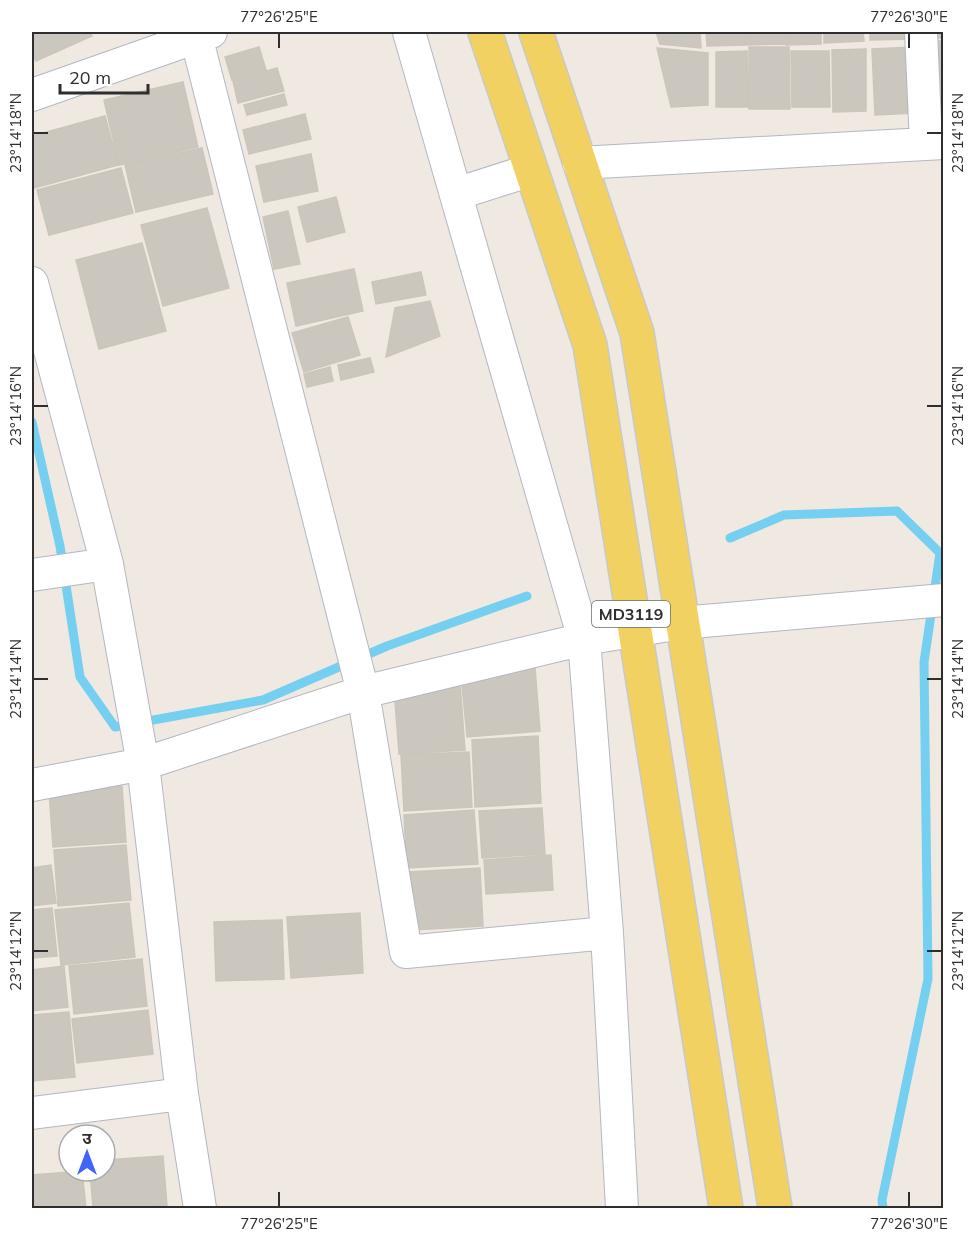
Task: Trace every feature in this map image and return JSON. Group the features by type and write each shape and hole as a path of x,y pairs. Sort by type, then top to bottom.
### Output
{"main road":[{"name":"MD3119","path":"484,32 590,345 633,631 726,1209"},
{"name":"MD3119","path":"536,32 637,333 775,1209"}],"street":[{"path":"409,32 584,639 607,933 622,1209"},
{"path":"579,163 935,143 921,32"},
{"path":"32,95 201,33 363,692 406,952 607,933"},
{"path":"456,194 531,170"},
{"path":"32,283 107,564 135,717 143,764 182,1094 200,1209"},
{"path":"32,575 107,564"},
{"path":"32,785 143,764 363,692 584,639 681,623 944,600"},
{"path":"32,1113 182,1094"}],"building":[{"path":"32,32 90,32 92,36 36,61 32,52"},
{"path":"656,32 700,32 701,48 660,44"},
{"path":"706,32 745,32 745,45 707,46"},
{"path":"746,32 785,32 785,44 746,45"},
{"path":"786,32 821,32 821,44 786,45"},
{"path":"824,32 863,32 864,41 824,43"},
{"path":"870,32 914,32 914,39 870,40"},
{"path":"929,32 944,32 944,38 929,38"},
{"path":"939,41 944,41 944,105 939,105"},
{"path":"259,47 266,70 232,80 225,57"},
{"path":"749,47 789,47 790,109 749,109"},
{"path":"913,47 916,113 875,115 872,49"},
{"path":"657,48 708,53 708,105 671,107"},
{"path":"866,49 866,111 833,112 832,50"},
{"path":"747,51 748,107 716,107 716,52"},
{"path":"791,51 829,51 830,107 792,107"},
{"path":"277,68 284,91 238,103 233,81"},
{"path":"183,82 198,147 119,165 104,100"},
{"path":"284,94 287,105 247,115 244,105"},
{"path":"305,114 311,139 249,154 243,130"},
{"path":"105,116 118,165 34,188 32,136"},
{"path":"202,148 213,194 136,212 125,165"},
{"path":"311,154 318,191 264,202 256,166"},
{"path":"121,168 133,213 49,235 37,190"},
{"path":"336,197 345,232 307,242 298,207"},
{"path":"207,208 229,288 163,306 141,225"},
{"path":"288,211 300,264 274,269 263,217"},
{"path":"142,243 166,331 99,349 76,260"},
{"path":"354,269 363,311 296,326 287,283"},
{"path":"421,272 426,295 376,304 372,282"},
{"path":"430,301 440,336 386,357 395,308"},
{"path":"348,317 360,355 304,372 292,333"},
{"path":"370,358 374,372 341,380 338,365"},
{"path":"330,367 333,381 307,387 304,374"},
{"path":"535,668 540,731 467,737 461,674"},
{"path":"460,683 465,750 399,754 394,688"},
{"path":"538,736 541,803 475,807 472,740"},
{"path":"469,752 472,807 404,811 401,755"},
{"path":"122,786 126,842 53,847 49,791"},
{"path":"542,808 545,854 482,858 479,811"},
{"path":"474,810 478,864 407,868 404,815"},
{"path":"126,845 131,900 58,906 54,850"},
{"path":"551,855 553,890 486,894 484,860"},
{"path":"51,865 56,903 32,906 32,868"},
{"path":"480,868 483,926 412,930 408,872"},
{"path":"129,903 135,957 61,965 55,910"},
{"path":"52,908 57,956 32,958 32,910"},
{"path":"360,913 363,973 291,978 287,917"},
{"path":"282,920 284,979 216,981 214,922"},
{"path":"142,959 147,1006 74,1014 69,966"},
{"path":"64,966 68,1007 32,1011 32,970"},
{"path":"148,1010 153,1054 77,1063 72,1019"},
{"path":"69,1012 75,1077 32,1081 32,1015"},
{"path":"163,1156 167,1206 93,1208 91,1183 117,1183 117,1159"},
{"path":"57,1173 57,1183 83,1183 86,1208 32,1208 32,1175"}],"waterway":[{"path":"32,422 60,546 80,677 115,727 263,700 387,646 527,596"},
{"path":"730,538 784,515 897,511 940,553 924,662 928,979 882,1200 883,1208"}]}
